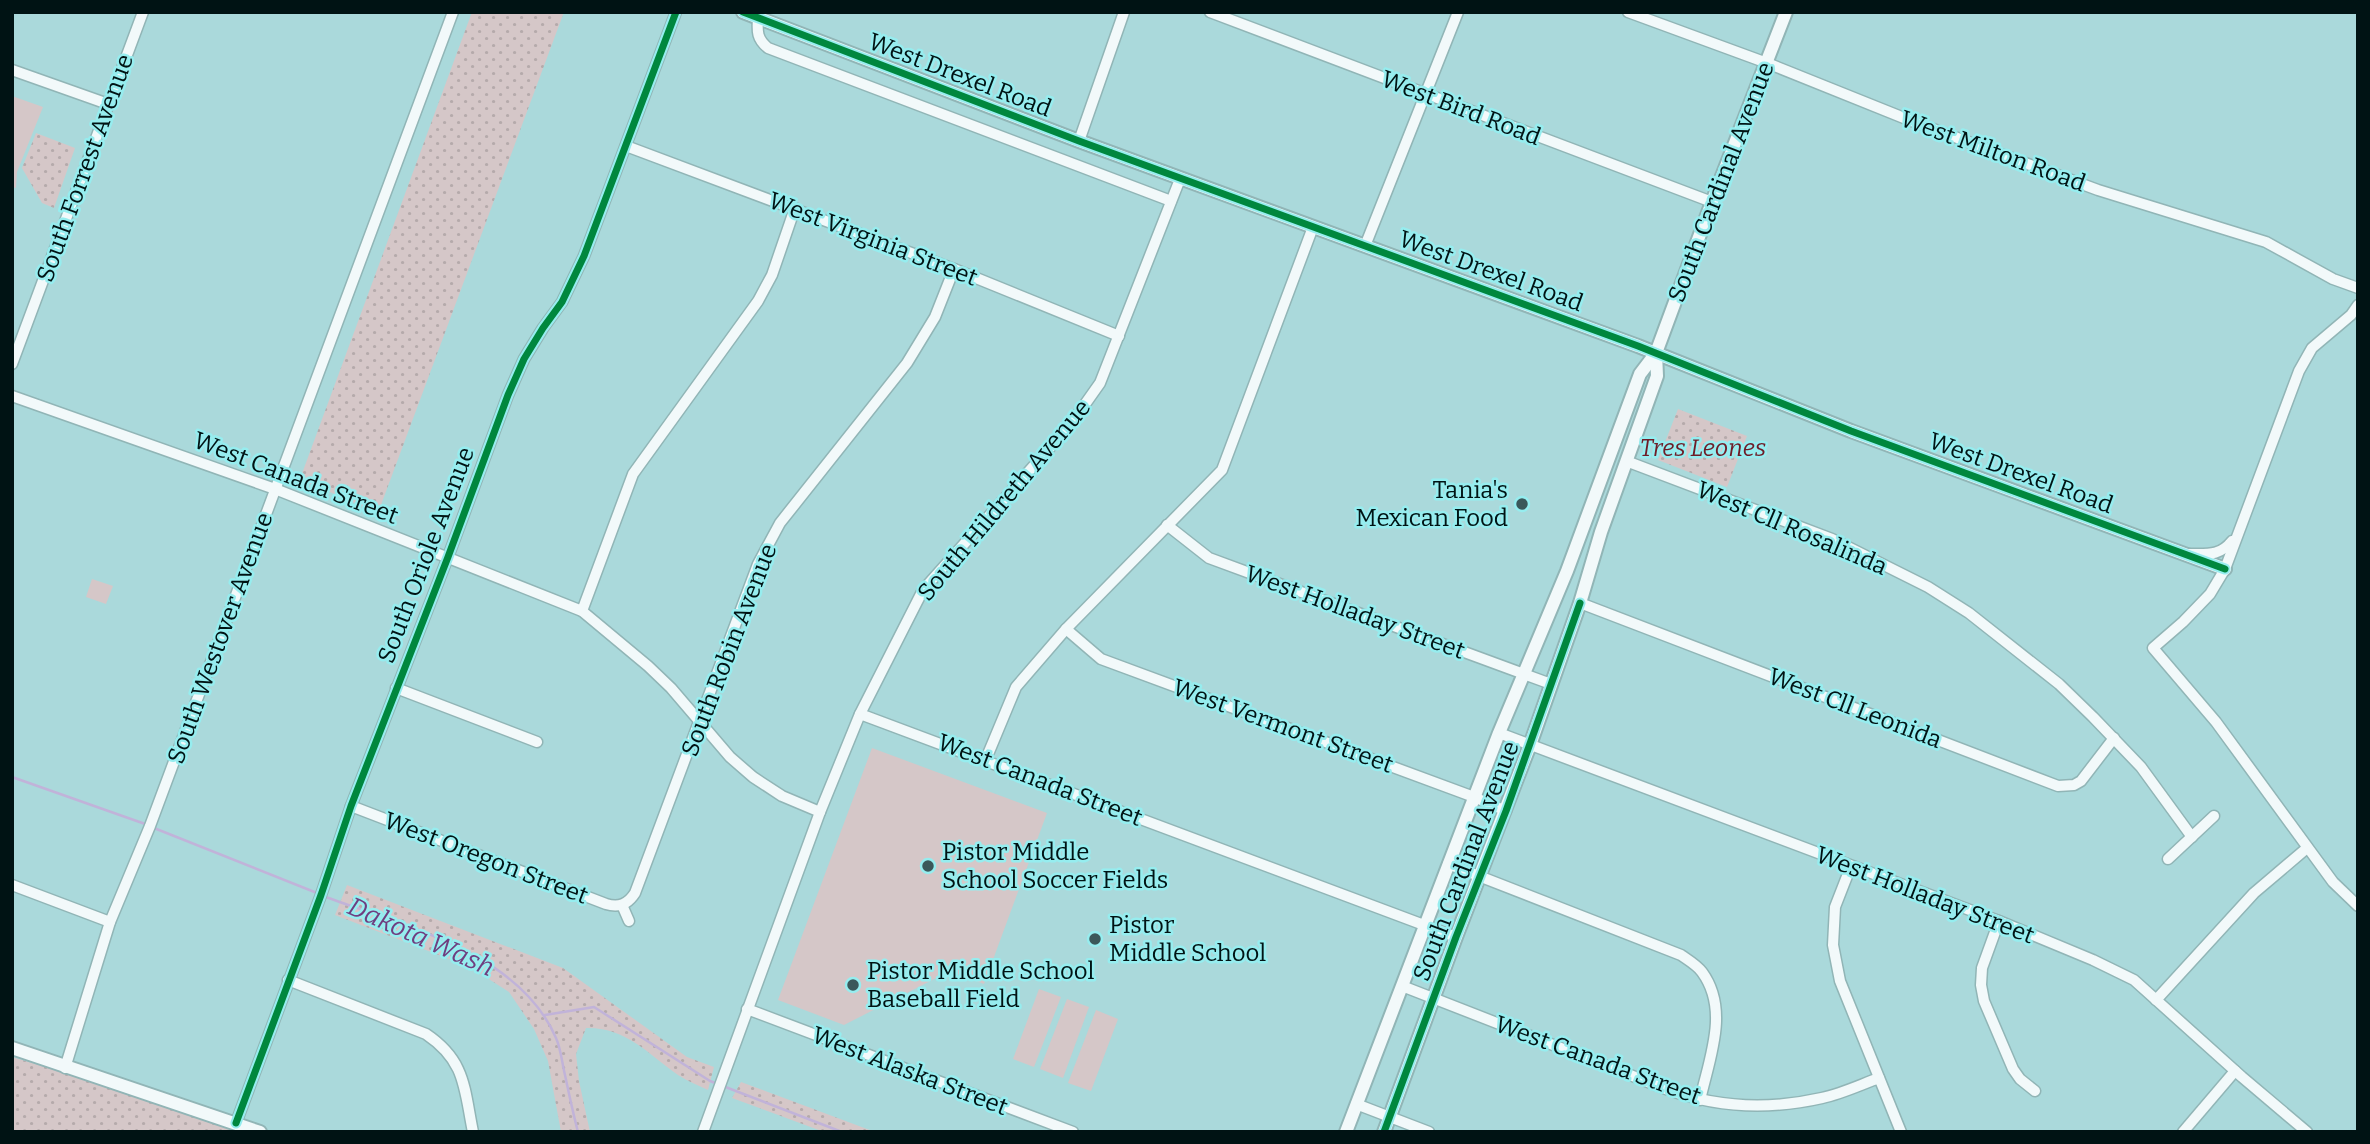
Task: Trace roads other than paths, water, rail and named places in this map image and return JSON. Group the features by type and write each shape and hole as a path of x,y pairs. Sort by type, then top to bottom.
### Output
{"main road":[{"name":"West Drexel Road","path":"743,12 1180,179 1656,353 1851,431 2225,569"},
{"name":"South Cardinal Avenue","path":"1346,1132 1499,733 1567,570 1640,374 1656,353 1786,12"},
{"name":"South Cardinal Avenue","path":"1384,1132 1506,811 1580,603 1657,376 1656,353"},
{"path":"12,1048 260,1132"}],"street":[{"name":"South Forrest Avenue","path":"12,364 143,12"},
{"name":"South Westover Avenue","path":"65,1068 110,922 150,826 453,12"},
{"name":"South Oriole Avenue","path":"236,1123 321,895 351,806 508,395 524,359 562,302 584,256 676,12"},
{"path":"1079,141 1124,12"},
{"name":"West Bird Road","path":"1210,12 1712,202"},
{"path":"1365,246 1458,12"},
{"name":"West Milton Road","path":"1628,12 1768,62 1909,120 2098,190 2266,242 2333,279 2358,288"},
{"name":"West Drexel Road","path":"758,18 757,33 760,41 768,48 1171,201"},
{"path":"12,70 108,104"},
{"name":"West Virginia Street","path":"626,146 954,269 1119,336"},
{"name":"South Hildreth Avenue","path":"703,1132 820,812 860,713 923,590 1071,424 1100,383 1180,179"},
{"path":"582,611 633,474 758,301 772,275 795,208"},
{"path":"986,759 1017,687 1066,629 1222,470 1313,227"},
{"name":"South Robin Avenue","path":"622,905 635,893 758,564 780,523 908,363 935,317 954,269"},
{"path":"2358,305 2351,315 2312,348 2299,371 2225,569 2210,594 2153,648 2216,722 2333,883 2358,906"},
{"name":"West Canada Street","path":"12,396 275,489 582,611 671,688 730,757 757,780 782,796 820,812"},
{"name":"West Cll Rosalinda","path":"1626,461 1832,539 1928,587 2016,649 2059,684 2141,767 2192,837"},
{"name":"West Holladay Street","path":"1167,525 1209,558 1551,684"},
{"path":"2183,553 2204,554 2225,550 2237,535"},
{"name":"West Cll Leonida","path":"1580,603 2058,786 2074,785 2081,781 2114,738"},
{"name":"West Vermont Street","path":"1066,629 1101,659 1506,811"},
{"path":"396,688 537,742"},
{"name":"West Canada Street","path":"860,713 1456,937"},
{"name":"West Holladay Street","path":"1499,733 1998,921 2134,980 2307,1132"},
{"name":"West Oregon Street","path":"351,806 606,904 622,905"},
{"path":"2168,859 2214,816"},
{"path":"2156,1000 2254,893 2307,848"},
{"path":"1448,864 1681,955 1701,969 1713,989 1717,1013 1700,1100"},
{"path":"1851,866 1835,907 1833,945 1840,981 1901,1132"},
{"path":"12,885 110,922"},
{"path":"622,905 629,920"},
{"path":"1998,921 1982,968 1984,1001 2013,1069 2020,1079 2035,1091"},
{"path":"288,980 426,1034 441,1044 460,1070 473,1132"},
{"name":"West Canada Street","path":"1402,986 1700,1100 1734,1106 1776,1106 1825,1098 1879,1078"},
{"name":"West Alaska Street","path":"747,1010 1073,1132"},
{"path":"2183,1132 2235,1071"},
{"path":"1356,1104 1429,1132"}],"waterway":[{"name":"Dakota Wash","path":"12,777 148,825"},
{"name":"Dakota Wash","path":"154,828 317,893"},
{"name":"Dakota Wash","path":"323,896 423,931 456,946 487,963 515,984 539,1008 556,1038 578,1132"},
{"path":"545,1015 594,1007 710,1081 842,1132"}],"place":[{"name":"Tania's Mexican Food","path":"1522,504"},
{"name":"Pistor Middle School Soccer Fields","path":"928,866"},
{"name":"Pistor Middle School","path":"1095,939"},
{"name":"Pistor Middle School Baseball Field","path":"853,985"}],"park label":[{"name":"Tres Leones","path":"1703,448"}]}
